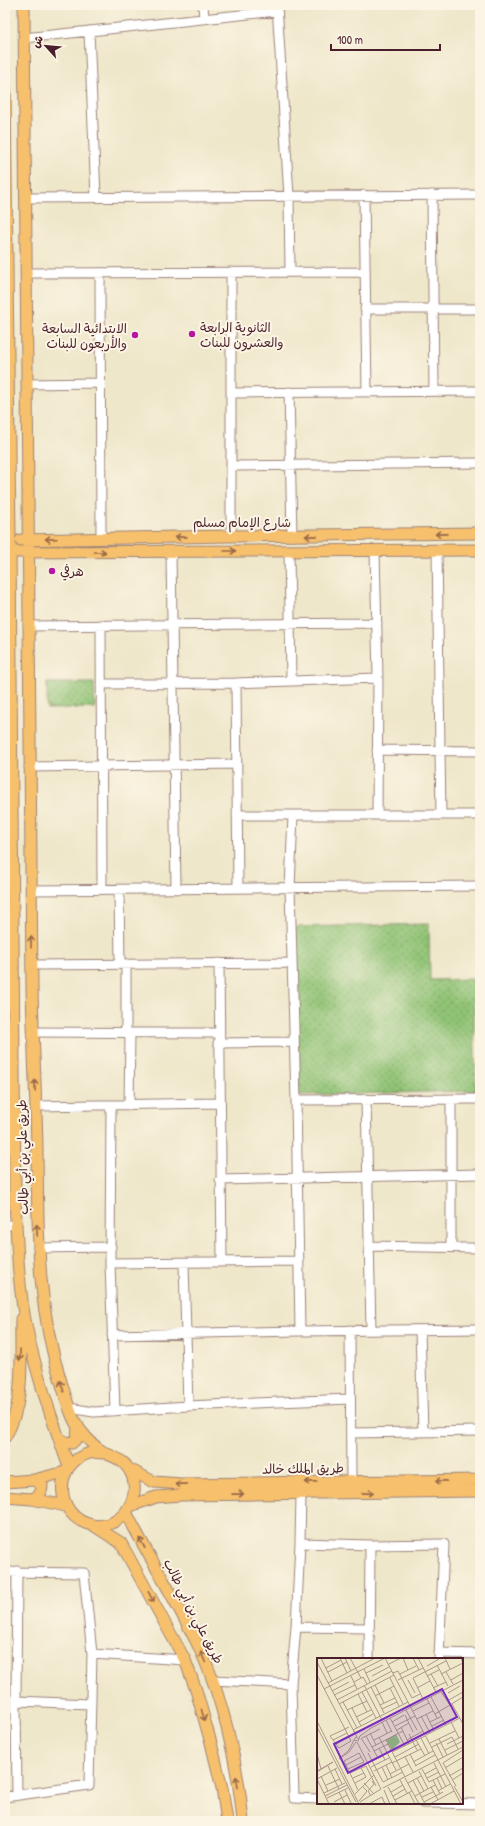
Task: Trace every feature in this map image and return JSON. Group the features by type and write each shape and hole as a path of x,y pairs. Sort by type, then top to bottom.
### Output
{"main road":[{"name":"طريق علي بن أبي طالب","path":"24,5 31,965 36,1106 38,1248 40,1282 46,1326 69,1408 78,1426 90,1441 104,1452"},
{"name":"طريق علي بن أبي طالب","path":"5,86 10,1225 27,1330 36,1366 67,1470"},
{"name":"شارع الإمام مسلم","path":"8,540 480,533"},
{"path":"8,552 480,550"},
{"path":"5,1437 9,1431 20,1386 21,1288"},
{"path":"58,1438 65,1442 72,1443 76,1438 78,1426"},
{"path":"93,1525 111,1523 128,1509 134,1494 134,1481 129,1469 122,1461 104,1452 91,1453 78,1458 67,1470 62,1484 62,1495 66,1506 77,1519 93,1525 121,1543 185,1660 196,1690 222,1788 227,1821"},
{"name":"طريق الملك خالد","path":"129,1469 154,1482 182,1484 480,1480"},
{"path":"5,1482 34,1480 67,1470"},
{"path":"32,1499 40,1495 42,1490 42,1485 34,1480"},
{"path":"154,1482 150,1485 149,1492 156,1497"},
{"name":"طريق الملك خالد","path":"128,1509 156,1497 181,1495 480,1491"},
{"path":"5,1498 32,1499 66,1506"},
{"name":"طريق علي بن أبي طالب","path":"128,1509 197,1643 213,1680 230,1742 241,1805 242,1821"},
{"path":"218,1821 222,1788"},
{"path":"241,1805 247,1821"}],"street":[{"path":"203,5 204,19"},
{"path":"24,38 204,19 277,8 289,196 290,272"},
{"path":"89,31 96,197"},
{"path":"26,198 480,194"},
{"path":"364,195 367,392"},
{"path":"432,195 434,391"},
{"path":"100,272 101,538"},
{"path":"230,272 231,536"},
{"path":"27,273 364,272"},
{"path":"365,309 480,310"},
{"path":"27,384 100,383"},
{"path":"231,393 480,391"},
{"path":"288,392 292,536"},
{"path":"231,466 480,463"},
{"path":"375,550 378,678 377,815"},
{"path":"437,550 441,815"},
{"path":"289,551 291,681"},
{"path":"171,552 176,888"},
{"path":"28,626 377,623"},
{"path":"101,625 102,889"},
{"path":"101,684 236,683 378,678"},
{"path":"236,683 238,888"},
{"path":"377,750 480,751"},
{"path":"29,766 237,764"},
{"path":"237,815 480,815"},
{"path":"293,815 290,888 296,1100 300,1330"},
{"path":"31,890 480,886"},
{"path":"119,889 128,1033 129,1105"},
{"path":"218,963 222,1262"},
{"path":"31,965 292,963"},
{"path":"33,1032 218,1033"},
{"path":"218,1044 294,1042"},
{"path":"366,1099 371,1330"},
{"path":"451,1099 451,1247"},
{"path":"296,1100 480,1099"},
{"path":"36,1106 219,1103"},
{"path":"111,1105 110,1264 115,1411"},
{"path":"220,1180 297,1177 480,1174"},
{"path":"369,1246 480,1248"},
{"path":"38,1248 111,1247"},
{"path":"110,1264 298,1261"},
{"path":"184,1262 188,1406"},
{"path":"112,1335 300,1330 480,1329"},
{"path":"350,1330 351,1481"},
{"path":"420,1330 423,1432"},
{"path":"69,1408 94,1412 188,1406 350,1399"},
{"path":"351,1433 480,1431"},
{"path":"301,1494 296,1627 291,1684 294,1798 317,1799"},
{"path":"300,1543 370,1545 444,1544 439,1656 480,1654"},
{"path":"369,1658 370,1545"},
{"path":"17,1571 17,1795"},
{"path":"5,1572 84,1572 92,1654 89,1785 5,1796"},
{"path":"296,1627 369,1628"},
{"path":"92,1654 185,1660"},
{"path":"213,1680 291,1684"},
{"path":"16,1701 90,1704"},
{"path":"463,1804 480,1804"}],"green space":[{"path":"47,683 94,683 95,708 47,709"},
{"path":"429,924 430,980 473,979 476,1091 299,1095 296,927"}],"place":[{"name":"الثانوية الرابعة والعشرون للبنات","path":"192,334"},
{"name":"الابتدائية السابعة والأربعون للبنات","path":"135,335"},
{"name":"هرفي","path":"52,571"}]}
